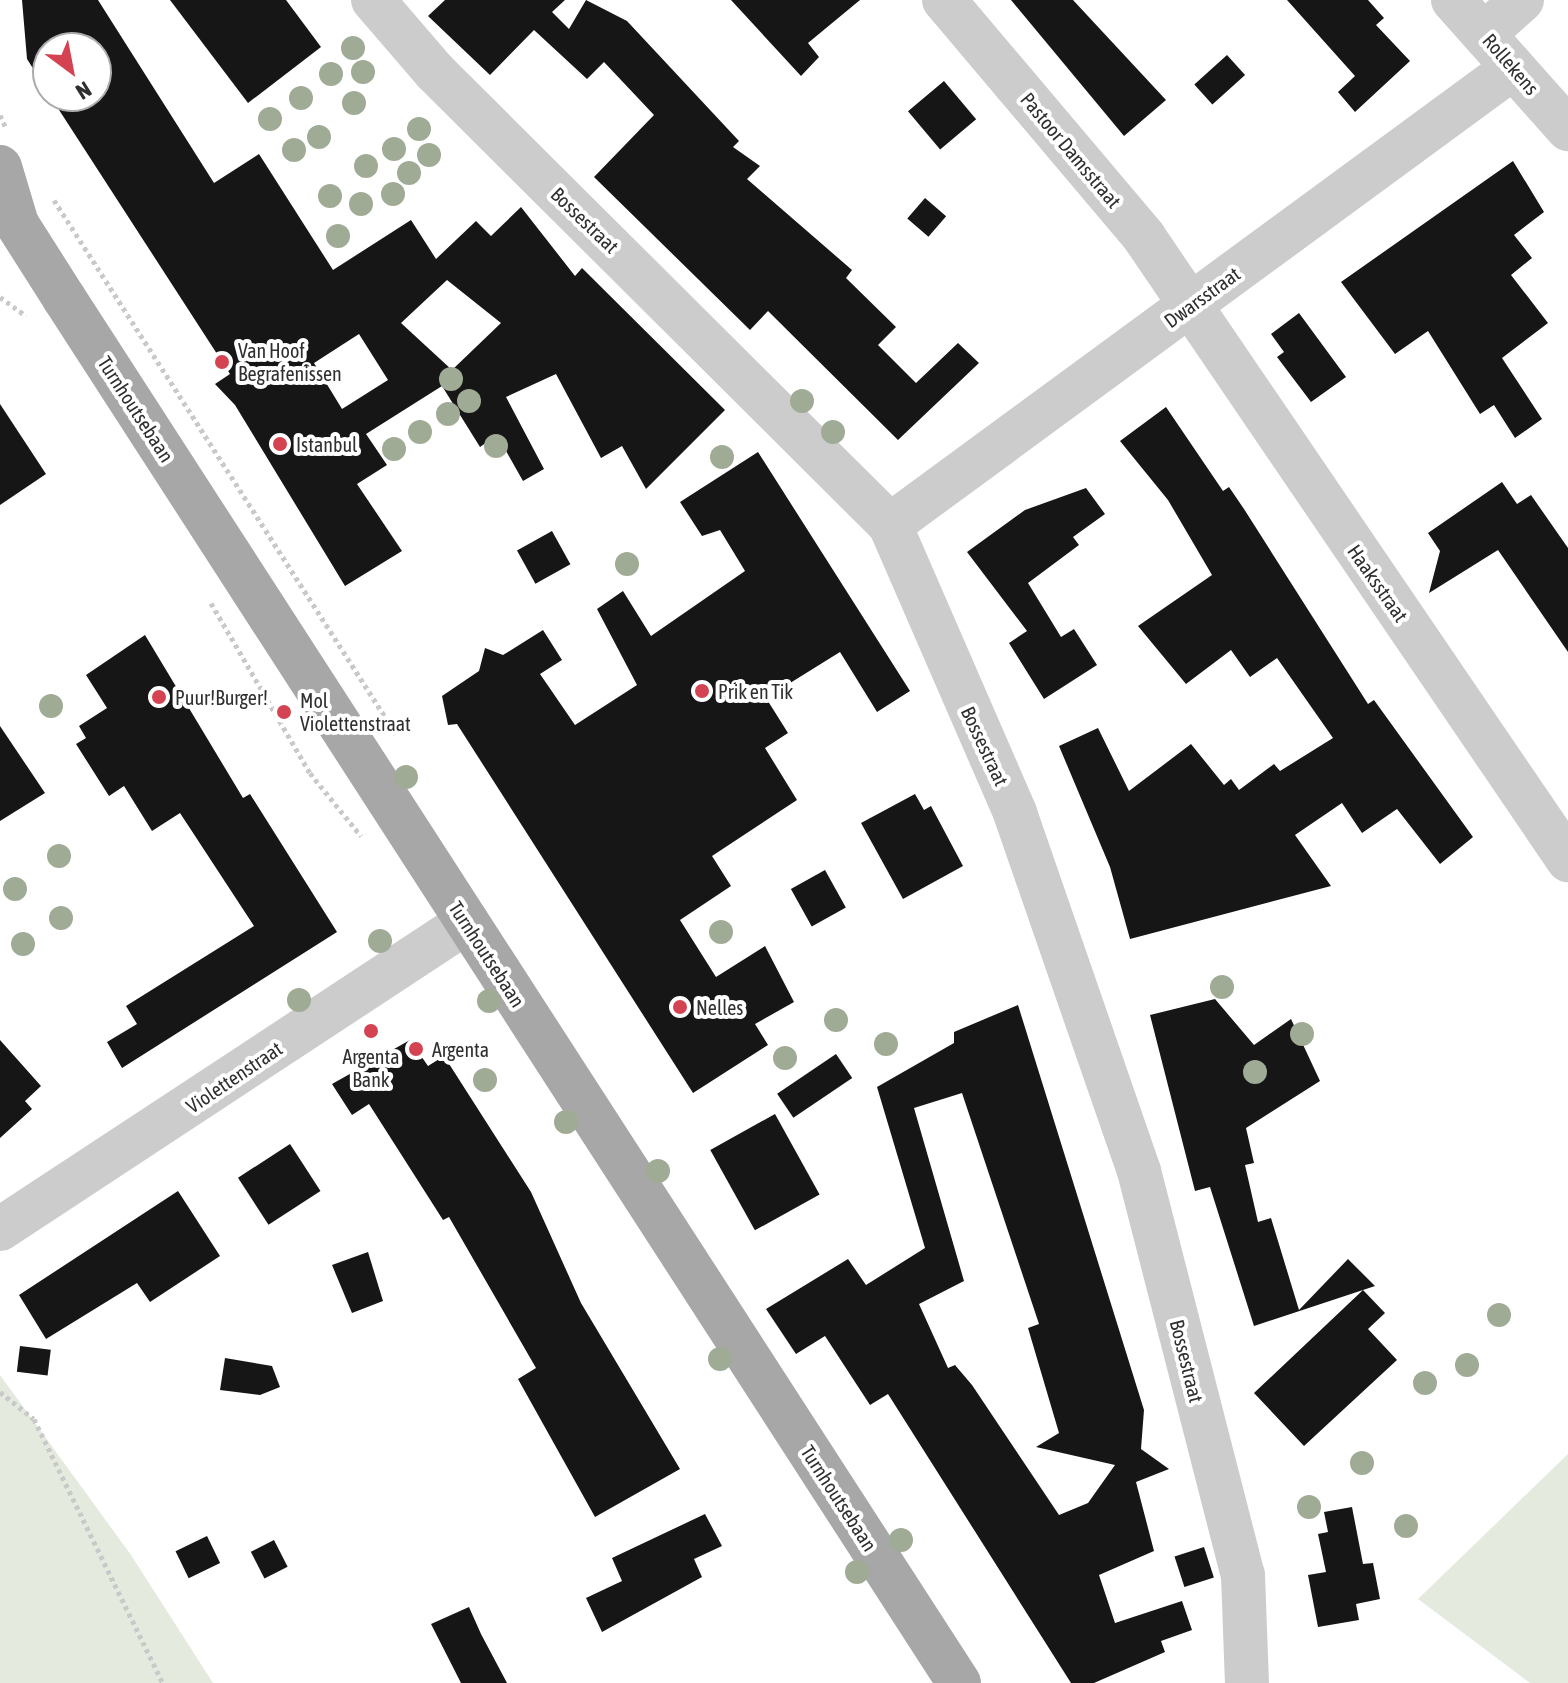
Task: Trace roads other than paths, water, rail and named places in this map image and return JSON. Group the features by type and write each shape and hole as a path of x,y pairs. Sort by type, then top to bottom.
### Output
{"main road":[{"name":"Turnhoutsebaan","path":"2,146 6,226 467,922 959,1683"}],"street":[{"name":"Bossestraat","path":"373,0 435,72 890,525 1026,841 1139,1171 1243,1575 1247,1683"},
{"name":"Pastoor Damsstraat","path":"944,0 1144,237 1188,308"},
{"name":"Rollekens","path":"1453,0 1568,129"},
{"path":"1484,34 1522,0"},
{"name":"Dwarsstraat","path":"890,525 1513,68"},
{"name":"Haaksstraat","path":"1188,308 1568,860"},
{"name":"Violettenstraat","path":"0,1229 467,922"}],"place":[{"name":"Van Hoof Begrafenissen","path":"222,362"},
{"name":"Istanbul","path":"280,444"},
{"name":"Prik en Tik","path":"702,691"},
{"name":"Puur!Burger!","path":"159,697"},
{"name":"Mol Violettenstraat","path":"284,712"},
{"name":"Nelles","path":"680,1007"},
{"name":"Argenta Bank","path":"371,1031"},
{"name":"Argenta","path":"416,1049"}]}
